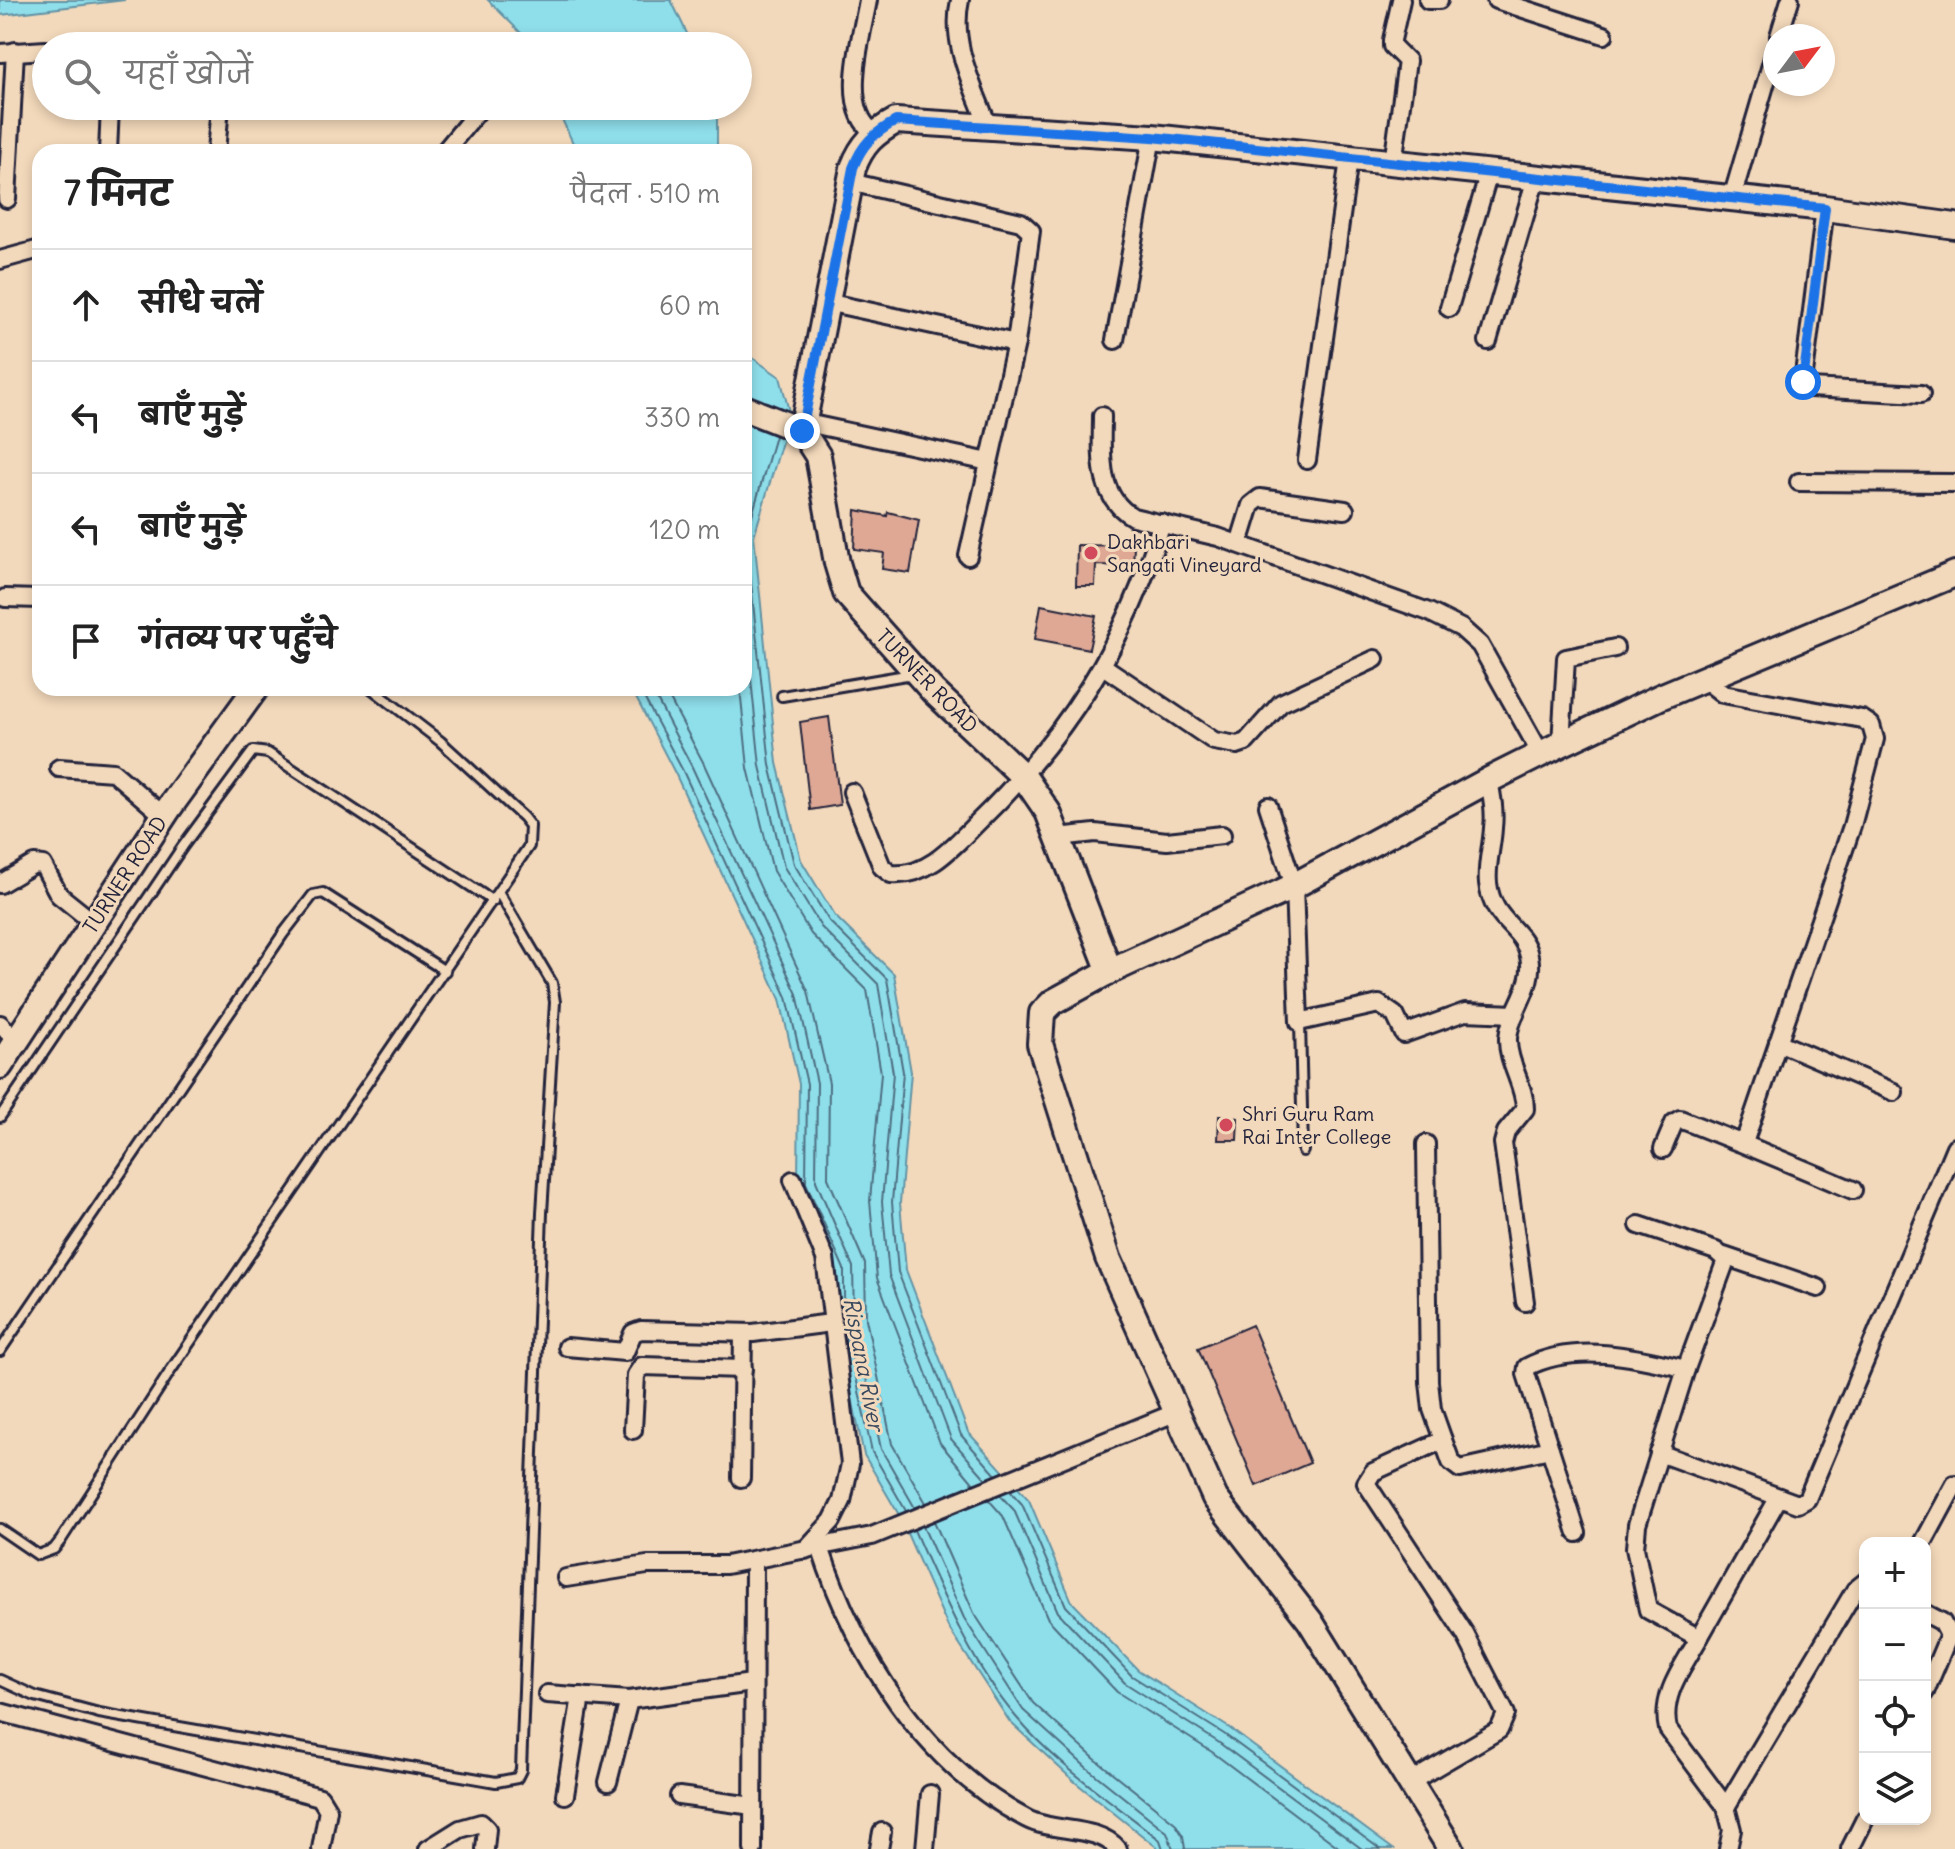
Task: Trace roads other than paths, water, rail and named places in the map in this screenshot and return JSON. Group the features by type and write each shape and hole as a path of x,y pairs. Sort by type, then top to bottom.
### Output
{"street":[{"path":"868,0 853,95 860,119 875,133"},
{"path":"960,0 955,21 961,53 988,126"},
{"path":"1393,163 1407,61 1392,46 1401,0"},
{"path":"1428,0 1439,0"},
{"path":"1496,0 1604,35"},
{"path":"1783,24 1790,0"},
{"path":"7,199 7,52 32,51"},
{"path":"1732,198 1763,92"},
{"path":"108,144 109,120"},
{"path":"217,144 219,120"},
{"path":"451,144 470,120"},
{"path":"801,426 850,182 860,149 875,133 896,121 1152,137 1825,208 1955,226"},
{"path":"1115,340 1152,137"},
{"path":"1307,460 1349,159"},
{"path":"1449,308 1489,173"},
{"path":"1488,341 1536,178"},
{"path":"850,182 1028,226 1031,239 1016,343 968,556"},
{"path":"1825,208 1803,382 1810,388 1921,394"},
{"path":"0,260 32,251"},
{"path":"826,302 1016,343"},
{"path":"752,411 801,426 989,462"},
{"path":"1102,416 1102,466 1113,502 1133,517 1239,544 1429,612 1461,628 1480,645 1551,750"},
{"name":"TURNER ROAD","path":"801,426 818,456 846,593 916,673 1024,777 1048,812 1109,969 1106,973"},
{"path":"1799,482 1955,482 1955,493"},
{"path":"1239,544 1251,505 1260,498 1345,510"},
{"path":"852,792 882,867 891,874 903,876 929,865 959,840 1024,777 1065,726 1103,666 1134,606 1162,523"},
{"path":"1451,1849 1412,1781 1310,1621 1215,1498 1108,1258 1040,1044 1042,1013 1053,1002 1106,973 1294,886 1489,780 1551,750 1704,679 1955,574"},
{"path":"5,598 32,599"},
{"path":"1551,750 1566,658 1615,648"},
{"path":"1103,666 1214,741 1237,745 1246,742 1281,703 1375,659"},
{"path":"1704,679 1723,694 1862,719 1875,733 1852,826 1746,1137 1741,1143"},
{"name":"TURNER ROAD","path":"0,1066 8,1032 94,923 164,816 250,696"},
{"path":"59,768 113,772 164,816"},
{"path":"1489,780 1493,815 1488,869 1492,902 1499,917 1523,941 1529,955 1530,976 1508,1041 1525,1109 1506,1132 1503,1155 1525,1302"},
{"path":"1268,806 1294,886 1300,1022 1379,1004 1395,1015 1404,1034 1465,1012 1515,1014"},
{"path":"1058,837 1095,833 1167,841 1222,835"},
{"path":"0,884 34,864 43,865 59,895 94,923"},
{"path":"1778,1042 1894,1092"},
{"path":"1663,1149 1674,1123 1680,1119 1853,1190"},
{"path":"1426,1144 1429,1382 1432,1409 1451,1462 1460,1469 1550,1449"},
{"path":"1659,1453 1798,1504 1807,1499 1955,1147"},
{"path":"793,1180 825,1258 850,1464 842,1501 813,1549"},
{"path":"1639,1225 1818,1288"},
{"path":"1699,1638 1648,1610 1643,1599 1635,1548 1637,1525 1686,1369 1725,1265 1724,1256"},
{"path":"567,1347 625,1352 633,1333 641,1330 743,1333 831,1323"},
{"path":"741,1478 743,1333"},
{"path":"1577,1533 1526,1374 1527,1367 1610,1353 1686,1369"},
{"path":"633,1430 636,1375 642,1366 743,1369"},
{"path":"566,1578 647,1565 754,1561 902,1525 1177,1412"},
{"path":"1412,1781 1499,1730 1506,1722 1503,1706 1465,1634 1366,1483 1373,1472 1443,1440"},
{"path":"1926,1537 1955,1484"},
{"path":"1728,1849 1732,1830 1726,1807 1668,1729 1664,1714 1669,1692 1779,1497"},
{"path":"813,1549 864,1650 903,1710 953,1767 1027,1819 1054,1829 1104,1837 1118,1849"},
{"path":"753,1849 754,1561"},
{"path":"1726,1807 1859,1587"},
{"path":"1931,1616 1942,1622 1949,1635 1931,1678"},
{"path":"547,1694 629,1700 752,1683"},
{"path":"565,1795 581,1696"},
{"path":"608,1782 629,1700"},
{"path":"0,1712 320,1797 328,1810 321,1849"},
{"path":"925,1849 930,1794"},
{"path":"679,1796 753,1806"},
{"path":"428,1849 460,1829 481,1823 487,1829 485,1849"},
{"path":"1850,1849 1862,1825"},
{"path":"879,1849 882,1832"}],"lane":[{"path":"782,696 916,673"},
{"path":"0,1529 38,1555 54,1549 61,1540 171,1370 529,846 530,826 440,741 381,696"},
{"path":"0,1117 183,846 253,751 268,753 496,897 552,983 555,1002 542,1213 521,1770 517,1778 496,1782 99,1713 35,1696 0,1680"},
{"path":"0,1351 313,895 323,893 445,971"},
{"path":"1300,1022 1303,1151"}],"water":[{"path":"0,0 125,0 0,15"},
{"path":"488,0 671,0 686,32 520,32"},
{"path":"562,120 717,120 717,144 573,144"},
{"name":"Rispana River","path":"752,358 780,377 790,415 754,536 777,763 801,860 835,916 894,974 911,1072 900,1203 906,1270 968,1432 1029,1500 1072,1602 1138,1670 1228,1727 1393,1849 1159,1849 1075,1782 1010,1722 948,1627 899,1515 864,1455 836,1322 836,1272 798,1185 799,1084 780,999 676,775 635,696 752,696"}],"place":[{"name":"Dakhbari Sangati Vineyard","path":"1091,553"},
{"name":"Shri Guru Ram Rai Inter College","path":"1226,1125"}]}
